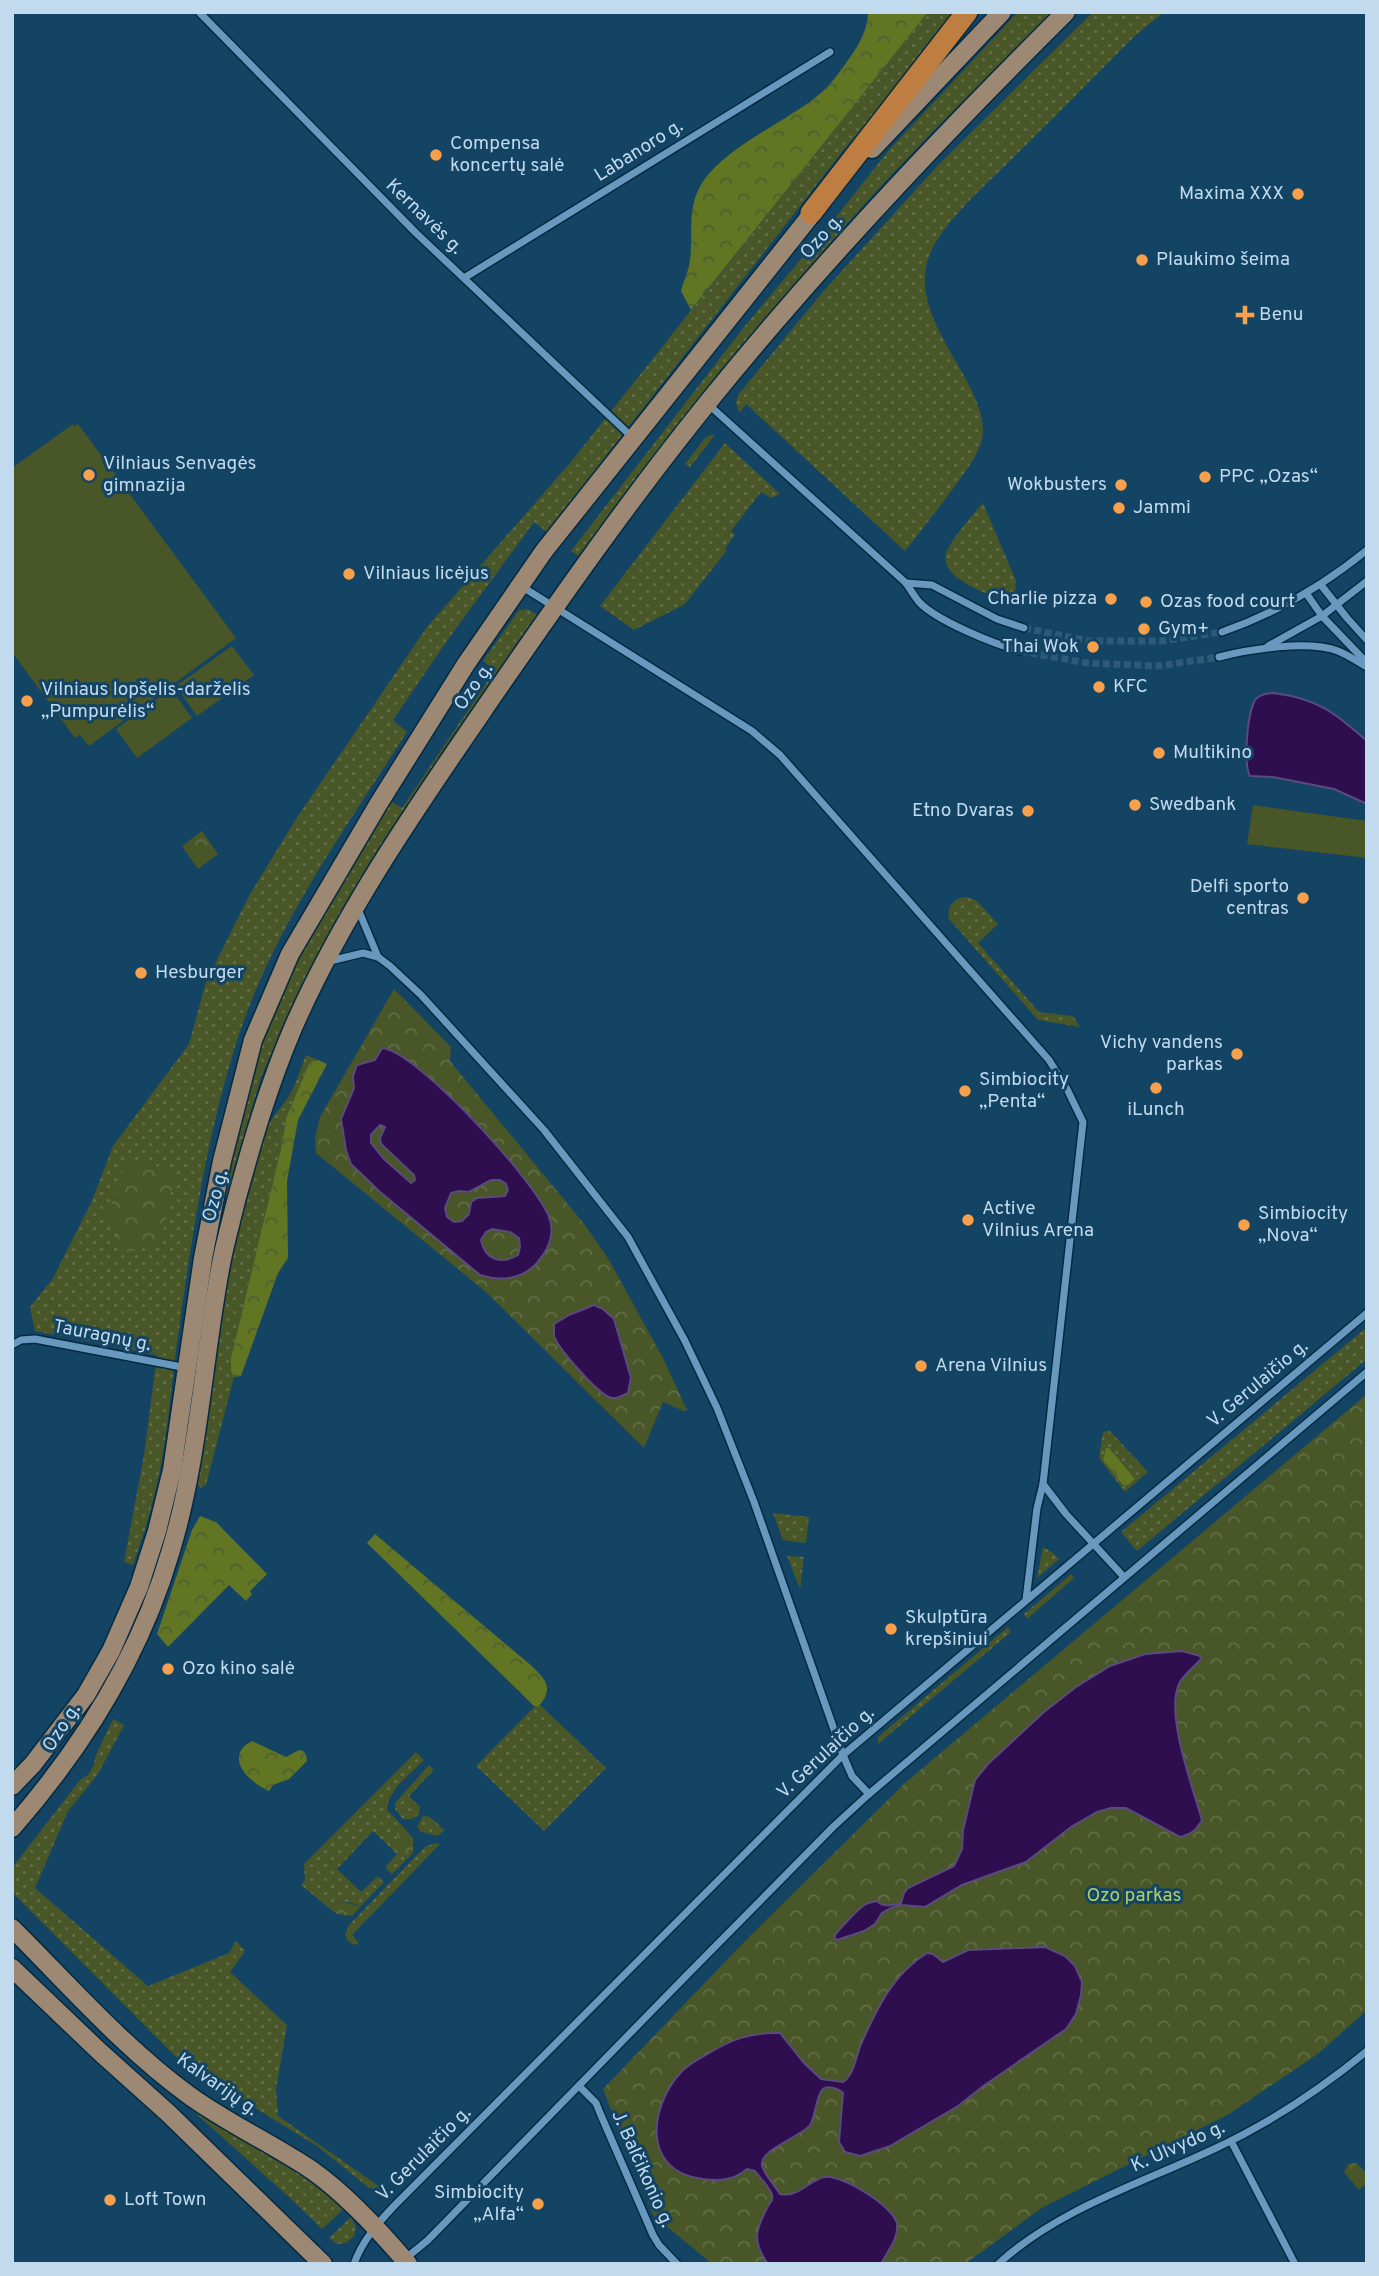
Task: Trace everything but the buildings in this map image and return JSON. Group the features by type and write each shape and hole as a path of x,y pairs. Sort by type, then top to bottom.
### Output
{"highway":[{"path":"811,214 967,12"}],"main road":[{"name":"Ozo g.","path":"12,1786 33,1764 86,1695 128,1615 158,1531 172,1470 203,1258 222,1161 253,1041 290,954 466,664 544,551 811,214 1002,12"},
{"name":"Ozo g.","path":"12,1828 66,1762 106,1698 146,1622 170,1556 185,1501 222,1259 246,1163 264,1103 295,1025 325,962 357,906 467,735 555,608 708,403 772,326 902,180 965,112 1066,12"},
{"name":"Kalvarijų g.","path":"12,1928 152,2066 200,2103 314,2172 353,2205 403,2263"},
{"path":"12,1968 168,2113 323,2264"}],"street":[{"name":"Kernavės g.","path":"199,12 339,156 633,438"},
{"name":"Labanoro g.","path":"464,278 830,51"},
{"path":"708,403 906,583 920,603 952,624 1020,651"},
{"path":"1222,632 1279,609 1321,584 1367,550"},
{"path":"1266,647 1322,616 1367,581"},
{"path":"906,583 932,585 997,619 1024,628"},
{"path":"1321,584 1367,640"},
{"path":"520,586 752,731 780,755 1042,1051 1067,1089 1083,1122 1043,1484 1037,1508 1026,1601"},
{"path":"1306,593 1322,616 1367,665"},
{"path":"1219,657 1266,647 1325,648 1367,665"},
{"path":"357,906 378,957 421,995 544,1130 612,1214 644,1262 717,1408 754,1502 843,1755 852,1776 869,1794"},
{"path":"325,962 363,953 378,957"},
{"name":"V. Gerulaičio g.","path":"354,2264 357,2254 374,2227 843,1755 1367,1313"},
{"name":"Tauragnų g.","path":"12,1345 21,1340 35,1339 188,1368"},
{"path":"403,2263 805,1855 869,1794 1367,1372"},
{"path":"1043,1484 1066,1514 1124,1577"},
{"name":"K. Ulvydo g.","path":"998,2264 1031,2238 1097,2199 1231,2141 1307,2096 1367,2051"},
{"name":"J. Balčikonio g.","path":"579,2086 596,2103 653,2235 677,2264"},
{"path":"1231,2141 1295,2264"}],"green space":[{"path":"868,12 928,12 691,310 681,291 691,255 692,214 702,183 726,157 807,104 825,89 857,46 865,30"},
{"path":"928,12 961,12 911,75 845,148 547,532 534,522 393,720 407,732 310,884 288,924 250,1005 235,1047 215,1120 200,1194 158,1481 133,1565 124,1562 144,1455 157,1355 35,1331 30,1307 53,1278 91,1203 113,1146 189,1044 206,982 250,894 296,819 427,627 570,463"},
{"path":"1018,12 1052,12 876,191 747,342 580,557 571,551 744,327 889,150"},
{"path":"1093,12 1164,12 1136,35 964,206 933,246 928,259 925,284 930,308 977,401 982,423 981,443 966,471 905,551 746,404 739,413 736,402 738,395 821,294 939,164"},
{"path":"73,424 78,424 236,638 89,746 80,735 75,738 12,652 12,468"},
{"path":"715,435 690,467 685,464 705,438"},
{"path":"725,443 780,494 771,498 761,492 731,531 735,535 725,548 727,550 685,604 634,630 600,606"},
{"path":"983,503 1016,581 1014,604 969,585 950,570 946,561 947,551 953,540"},
{"path":"528,609 537,615 405,811 348,902 300,988 261,1077 224,1204 221,1205 247,1089 275,1003 296,960 390,801 402,808 495,670 483,661 519,610"},
{"path":"232,646 254,675 197,716 176,686"},
{"path":"171,689 192,718 137,758 116,729"},
{"path":"1253,805 1367,821 1367,858 1247,844"},
{"path":"202,831 218,854 198,869 182,846"},
{"path":"966,897 976,900 998,924 978,943 1039,1012 1073,1016 1080,1027 1038,1020 949,919 952,904"},
{"path":"394,989 451,1047 450,1061 585,1225 609,1260 663,1358 687,1410 663,1402 644,1448 486,1292 316,1153 315,1138 320,1117"},
{"path":"306,1055 318,1060 310,1063 286,1118 231,1358 234,1377 206,1485 201,1488 197,1484 209,1397 239,1224 264,1133 292,1089"},
{"path":"318,1060 327,1064 298,1120 287,1181 288,1258 278,1273 241,1376 234,1377 231,1358 286,1118 310,1062"},
{"path":"127,1159 175,1171 161,1242 128,1253 106,1219"},
{"path":"1367,1327 1367,1359 1137,1551 1121,1532"},
{"name":"Ozo parkas","path":"1367,1394 1367,2010 1319,2053 1229,2114 1043,2207 965,2264 712,2264 653,2215 603,2089 746,1940 905,1783"},
{"path":"1110,1431 1148,1472 1125,1492 1099,1458 1103,1432"},
{"path":"1106,1448 1109,1448 1135,1479 1127,1486 1123,1485 1103,1460"},
{"path":"773,1513 809,1517 806,1543 783,1540"},
{"path":"200,1516 216,1522 267,1574 250,1591 252,1594 246,1601 229,1585 168,1647 157,1634 192,1530"},
{"path":"375,1534 538,1672 547,1686 547,1691 538,1707 367,1543"},
{"path":"1043,1547 1059,1559 1037,1578"},
{"path":"787,1556 804,1557 800,1589"},
{"path":"1071,1574 1074,1578 1027,1619 1024,1614"},
{"path":"1008,1627 1011,1632 878,1744 878,1737"},
{"path":"538,1703 606,1768 544,1831 476,1766"},
{"path":"113,1719 124,1725 98,1774 68,1811 35,1888 148,1986 229,1953 236,1941 245,1951 230,1972 287,2025 276,2089 278,2116 383,2189 379,2191 368,2187 317,2146 176,2057 12,1892 12,1868 80,1780 88,1775"},
{"path":"252,1741 286,1757 299,1750 303,1751 307,1761 289,1779 273,1785 269,1791 253,1782 239,1761 239,1754"},
{"path":"416,1752 424,1760 396,1789 387,1810 399,1822 395,1829 405,1861 392,1874 385,1867 397,1854 373,1831 337,1869 361,1892 378,1876 384,1882 361,1906 340,1902 329,1908 301,1885 305,1880 304,1864"},
{"path":"429,1765 434,1770 409,1796 420,1807 419,1815 412,1819 403,1819 395,1809 395,1803"},
{"path":"423,1816 432,1819 444,1830 438,1836 421,1832 417,1827"},
{"path":"399,1822 413,1838 413,1853 405,1861 395,1829"},
{"path":"440,1844 352,1935 359,1943 354,1945 348,1941 345,1935 349,1925 426,1846"},
{"path":"342,1902 361,1906 352,1916 337,1914 329,1908"},
{"path":"181,2100 245,2141 298,2170 324,2189 344,2209 322,2229"},
{"path":"1356,2163 1367,2173 1367,2183 1359,2190 1344,2172 1348,2164"},
{"path":"351,2217 356,2227 354,2236 346,2243 337,2244 329,2238"}],"shaded area":[{"path":"1274,693 1302,699 1325,708 1367,741 1367,804 1334,789 1273,777 1250,776 1247,749 1251,712 1257,698"},
{"path":"382,1048 398,1054 421,1070 474,1120 540,1200 549,1217 551,1237 547,1249 529,1270 509,1278 480,1275 379,1191 351,1164 341,1119 354,1088 353,1076 357,1065 375,1060","holes":["380,1125 385,1127 380,1138 381,1144 414,1175 415,1180 411,1183 384,1159 371,1143 371,1135","491,1180 500,1180 506,1184 508,1190 505,1196 477,1198 471,1202 469,1214 462,1221 454,1222 447,1217 445,1208 451,1193 469,1192","492,1229 510,1232 519,1238 518,1255 506,1260 490,1256 481,1240 486,1232"]},
{"path":"594,1305 614,1319 631,1378 628,1393 616,1398 606,1395 589,1381 554,1336 554,1324"},
{"path":"1182,1651 1200,1656 1201,1659 1179,1684 1175,1713 1182,1751 1202,1820 1193,1832 1180,1837 1126,1808 1097,1812 1071,1827 1026,1862 962,1885 925,1907 901,1905 891,1908 864,1931 837,1940 834,1937 866,1904 877,1901 885,1905 901,1903 908,1888 954,1866 962,1849 963,1830 975,1780 988,1764 1044,1712 1076,1687 1110,1666 1145,1654"},
{"path":"1045,1947 1065,1956 1075,1966 1082,1982 1076,2014 1066,2029 958,2106 890,2146 860,2156 845,2152 839,2142 843,2093 833,2088 825,2088 819,2096 810,2125 773,2149 763,2160 763,2169 780,2194 792,2194 818,2179 832,2177 854,2186 887,2209 894,2217 897,2229 881,2264 768,2264 759,2248 757,2235 772,2201 772,2195 755,2171 747,2169 726,2179 702,2179 682,2173 668,2164 660,2151 658,2118 671,2085 687,2067 722,2046 740,2038 780,2033 821,2079 843,2082 852,2070 861,2044 887,1993 915,1961 927,1953 943,1962 968,1950"}],"tunnel":[{"path":"1024,628 1089,641 1162,641 1222,632"},
{"path":"1020,651 1087,663 1159,666 1219,657"}],"place":[{"name":"Compensa koncertų salė","path":"436,155"},
{"name":"Maxima XXX","path":"1298,194"},
{"name":"Plaukimo šeima","path":"1142,260"},
{"name":"Benu","path":"1245,315"},
{"name":"Vilniaus Senvagės gimnazija","path":"89,475"},
{"name":"PPC „Ozas“","path":"1205,477"},
{"name":"Wokbusters","path":"1121,485"},
{"name":"Jammi","path":"1119,508"},
{"name":"Vilniaus licėjus","path":"349,574"},
{"name":"Charlie pizza","path":"1111,599"},
{"name":"Ozas food court","path":"1146,602"},
{"name":"Gym+","path":"1144,629"},
{"name":"Thai Wok","path":"1093,647"},
{"name":"KFC","path":"1099,687"},
{"name":"Vilniaus lopšelis-darželis „Pumpurėlis“","path":"27,701"},
{"name":"Multikino","path":"1159,753"},
{"name":"Swedbank","path":"1135,805"},
{"name":"Etno Dvaras","path":"1028,811"},
{"name":"Delfi sporto centras","path":"1303,898"},
{"name":"Hesburger","path":"141,973"},
{"name":"Vichy vandens parkas","path":"1237,1054"},
{"name":"iLunch","path":"1156,1088"},
{"name":"Simbiocity „Penta“","path":"965,1091"},
{"name":"Active Vilnius Arena","path":"968,1220"},
{"name":"Simbiocity „Nova“","path":"1244,1225"},
{"name":"Arena Vilnius","path":"921,1366"},
{"name":"Skulptūra krepšiniui","path":"891,1629"},
{"name":"Ozo kino salė","path":"168,1669"},
{"name":"Loft Town","path":"110,2200"},
{"name":"Simbiocity „Alfa“","path":"538,2204"}]}
